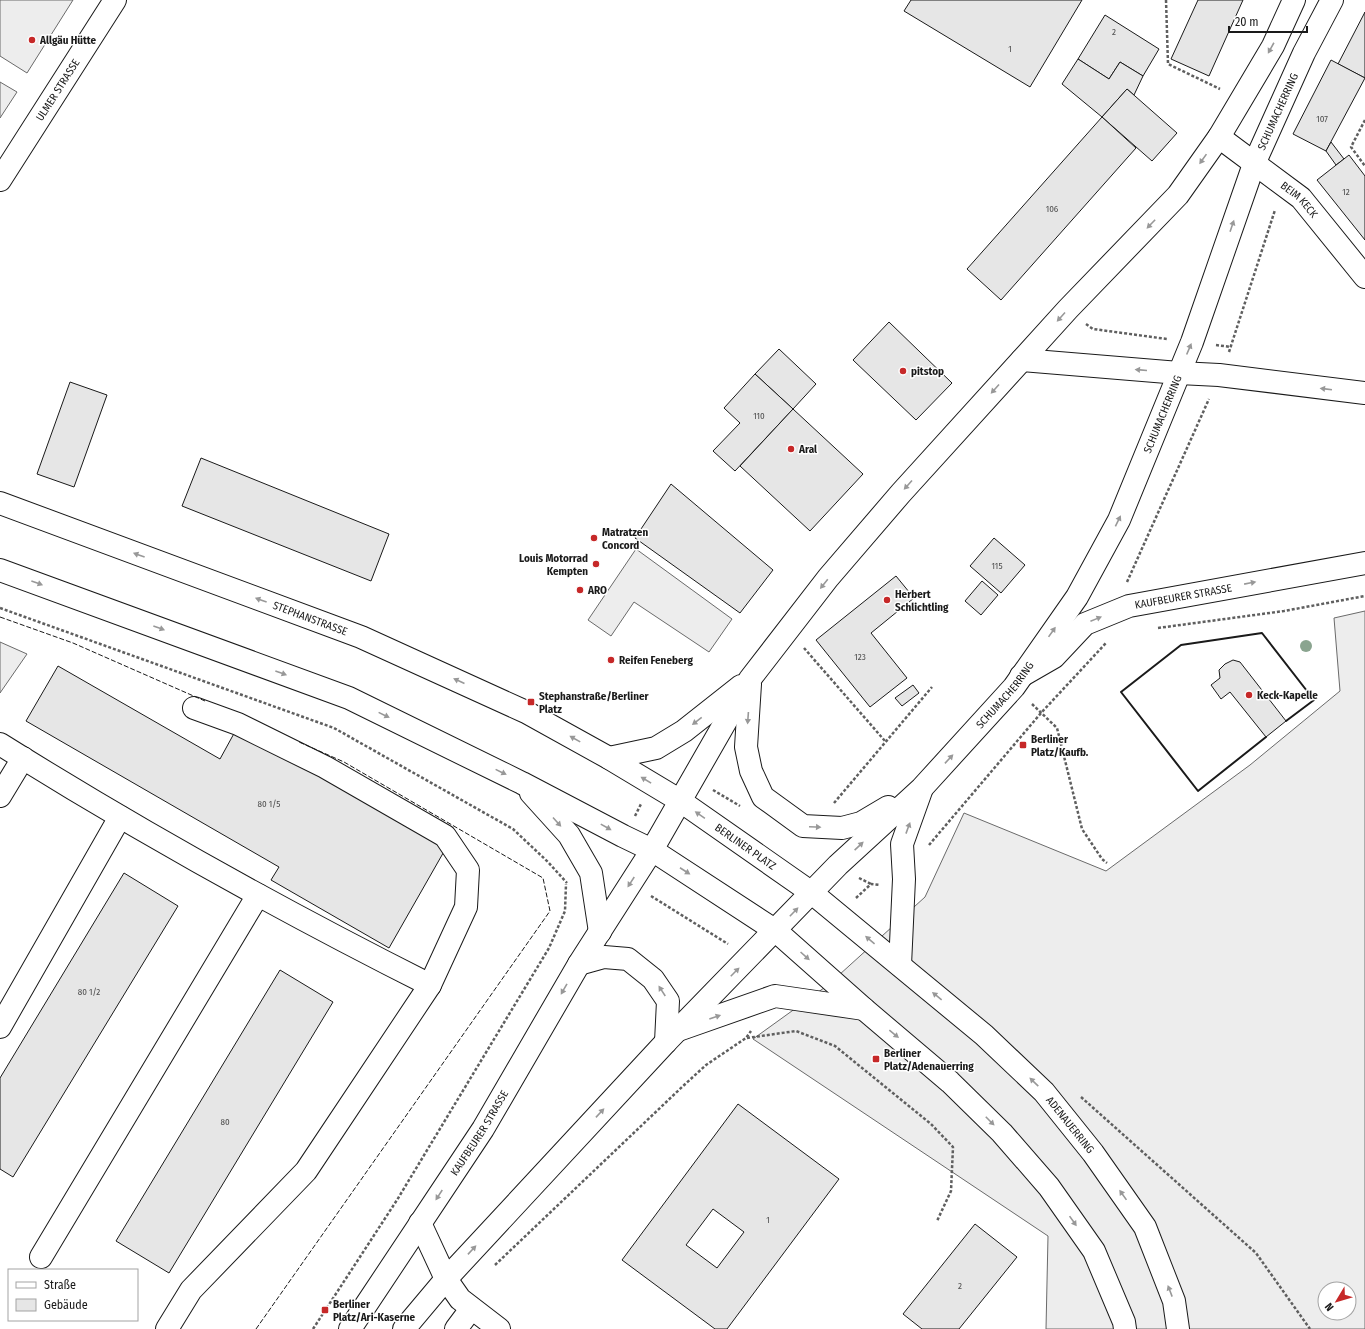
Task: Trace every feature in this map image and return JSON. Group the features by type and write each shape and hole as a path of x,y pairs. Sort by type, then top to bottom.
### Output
{"main road":[{"name":"ULMER STRASSE","path":"0,180 115,0"},
{"path":"600,932 652,850 679,800 750,679 788,629 900,493 1068,309 1178,195 1219,137 1272,46 1294,0"},
{"name":"SCHUMACHERRING","path":"922,788 1018,681 1077,597 1119,520 1192,342 1254,164 1304,53 1332,0"},
{"name":"BEIM KECK","path":"1219,137 1301,198 1365,277"},
{"path":"1022,360 1219,375 1365,393"},
{"name":"STEPHANSTRASSE","path":"0,503 361,637 526,712 610,758"},
{"name":"KAUFBEURER STRASSE","path":"1018,681 1054,657 1085,624 1129,606 1365,563"},
{"path":"0,570 349,698 522,783 652,850 776,931 864,1009 950,1082 1002,1133 1049,1187 1094,1251 1124,1322 1125,1329"},
{"path":"610,758 656,748 684,731 750,679"},
{"path":"750,679 746,747 751,771 763,798 803,826 842,828 861,823 922,788"},
{"path":"167,1329 191,1290 306,1171 430,985 466,907 468,870 445,836 325,767 238,724 194,708"},
{"path":"0,744 120,817 258,895 310,924 430,985"},
{"path":"0,796 23,758"},
{"name":"BERLINER PLATZ","path":"610,758 679,800 812,893 900,966"},
{"path":"522,783 569,835 591,873 600,932"},
{"path":"404,1329 446,1279 672,1036 776,931 838,865 922,788"},
{"path":"900,966 904,879 902,844 922,788"},
{"path":"0,1028 120,817"},
{"path":"41,1257 258,895"},
{"name":"KAUFBEURER STRASSE","path":"350,1329 483,1129 579,964 600,932"},
{"path":"579,964 604,957 628,959 653,979 668,1001 672,1036"},
{"name":"ADENAUERRING","path":"900,966 984,1035 1044,1092 1093,1153 1145,1227 1174,1301 1178,1329"},
{"path":"672,1036 775,996 864,1009"},
{"path":"420,1223 446,1279 460,1299 471,1309 499,1329"},
{"path":"456,1329 471,1309"}],"path":[{"path":"1166,0 1168,64 1224,91"},
{"path":"1365,120 1350,147 1365,166"},
{"path":"1068,309 1093,329 1231,347"},
{"path":"1152,629 1284,611 1365,596"},
{"path":"788,629 885,741"},
{"path":"1018,681 1057,728 1082,829 1102,859 1107,863"},
{"path":"817,827 829,809 932,687"},
{"path":"313,1329 397,1200 549,948 565,911 566,883"},
{"path":"630,884 749,957"},
{"path":"494,1266 682,1087 706,1066 746,1038 775,996"},
{"path":"746,1038 796,1031 835,1046 931,1124 953,1147 951,1191 937,1221"},
{"path":"1078,1094 1256,1253 1310,1329"}],"shaded area":[{"path":"0,0 73,0 27,73 0,56"},
{"path":"0,82 17,92 0,118"},
{"path":"636,549 732,619 709,652 634,602 611,636 588,620"},
{"path":"1365,611 1365,1329 1046,1329 1048,1236 753,1039 828,985 925,897 964,813 1106,871 1250,765 1340,691 1334,618"},
{"path":"0,642 27,654 0,693"}],"building":[{"path":"911,0 1082,0 1030,87 904,11"},
{"path":"1198,0 1243,0 1209,76 1171,59"},
{"path":"1365,12 1365,78 1338,64"},
{"path":"1105,15 1159,49 1143,76 1120,62 1109,79 1078,59"},
{"path":"1078,59 1109,79 1120,62 1143,76 1134,95 1127,89 1102,117 1062,84"},
{"path":"1331,60 1365,78 1326,151 1293,134"},
{"path":"1127,89 1177,133 1152,161 1102,117"},
{"path":"1102,117 1136,148 1001,300 967,269"},
{"path":"1331,142 1344,159 1336,165 1326,151"},
{"path":"1349,155 1365,176 1365,240 1317,180"},
{"name":"pitstop","path":"889,322 952,383 916,420 853,360"},
{"path":"779,349 816,384 793,409 755,374"},
{"path":"755,374 793,409 735,471 713,451 740,423 724,408"},
{"path":"70,382 107,395 74,487 37,474"},
{"path":"793,409 863,474 810,531 740,466"},
{"path":"201,458 389,534 371,581 182,506"},
{"path":"671,484 773,570 740,613 635,538"},
{"path":"994,538 1025,565 1001,593 970,566"},
{"path":"896,576 914,598 871,633 907,678 870,707 816,640"},
{"path":"982,581 998,595 981,615 965,601"},
{"name":"Keck-Kapelle","path":"1233,660 1240,662 1286,721 1266,737 1230,692 1221,699 1211,685 1220,678 1219,670 1225,664"},
{"path":"58,666 220,759 237,728 446,848 389,948 271,880 279,867 26,721"},
{"path":"913,685 919,693 902,706 895,698"},
{"path":"124,873 178,906 13,1177 0,1169 0,1078"},
{"path":"280,970 333,1002 169,1273 116,1241"},
{"path":"738,1104 839,1179 727,1329 715,1329 622,1260","holes":["713,1209 744,1232 717,1268 686,1245"]},
{"path":"975,1224 1017,1257 959,1329 922,1329 903,1314"}],"fence":[{"path":"0,617 73,643 205,701"},
{"path":"256,1329 550,911 543,878 344,762 299,742"}],"wall":[{"path":"1266,737 1198,791 1121,692 1181,645 1262,633 1314,700 1286,721"}],"place":[{"name":"Allgäu Hütte","path":"32,40"},
{"name":"pitstop","path":"903,371"},
{"name":"Aral","path":"791,449"},
{"name":"Matratzen Concord","path":"594,538"},
{"name":"Louis Motorrad Kempten","path":"596,564"},
{"name":"ARO","path":"580,590"},
{"name":"Herbert Schlichtling","path":"887,600"},
{"name":"Reifen Feneberg","path":"611,660"},
{"name":"Keck-Kapelle","path":"1249,695"},
{"name":"Stephanstraße/Berliner Platz","path":"531,702"},
{"name":"Berliner Platz/Kaufb.","path":"1023,745"},
{"name":"Berliner Platz/Adenauerring","path":"876,1059"},
{"name":"Berliner Platz/Ari-Kaserne","path":"325,1310"}]}
